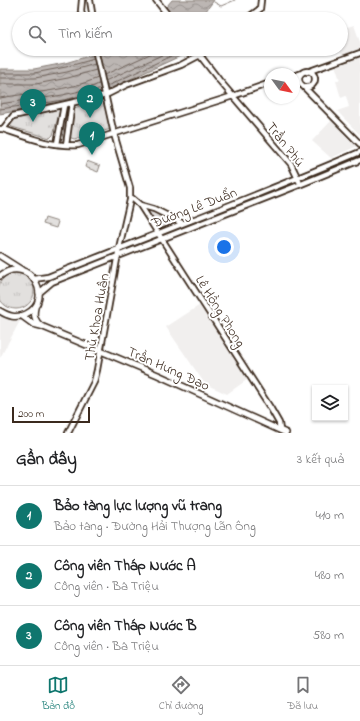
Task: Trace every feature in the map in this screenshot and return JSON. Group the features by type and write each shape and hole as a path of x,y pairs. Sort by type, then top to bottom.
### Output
{"main road":[{"path":"90,0 92,12"},
{"path":"156,0 166,12"},
{"path":"256,12 260,9 261,0"},
{"path":"82,3 91,6"},
{"path":"300,74 360,52"},
{"path":"96,56 114,134 130,188 131,197"},
{"path":"198,56 180,65 105,94 13,116 2,129 57,144 78,145 264,85"},
{"name":"Trần Phú","path":"201,56 293,167 300,185"},
{"path":"311,95 317,68"},
{"path":"314,82 311,73 305,72 299,77 301,84 311,95 360,144"},
{"path":"301,84 307,87 314,82"},
{"path":"66,145 72,103"},
{"path":"57,144 64,105"},
{"name":"Đường Lê Duẩn","path":"34,279 48,277 360,152"},
{"name":"Đường Lê Duẩn","path":"39,293 52,282 360,160"},
{"name":"Lê Hồng Phong","path":"131,197 140,205 268,404 279,423 280,430"},
{"name":"Thủ Khoa Huân","path":"68,433 94,382 119,248 131,197"},
{"name":"Lê Hồng Phong","path":"140,205 154,209 182,223"},
{"path":"0,256 27,273 34,279 39,287 34,317 37,323 41,326"},
{"path":"0,276 8,271 23,271"},
{"path":"22,316 29,313 35,307"},
{"name":"Trần Hưng Đạo","path":"0,311 6,315 14,317 22,316 33,324 158,375 286,433"}],"shaded area":[{"path":"354,25 360,42 360,50 348,54 348,27"},
{"path":"360,56 360,135 337,111 349,107 346,96 341,98 336,81 340,80 335,65"},
{"path":"332,120 357,146 331,158 312,141"},
{"path":"200,305 248,379 227,394 205,384 166,327"},
{"path":"1,311 21,319 0,358 0,312"}],"green space":[{"path":"103,99 111,129 74,139 69,137 74,108"},
{"path":"54,109 60,110 53,135 50,138 12,127 9,124 15,116"},
{"path":"66,111 69,111 64,138 62,139 60,138"},
{"path":"87,161 100,166 98,172 85,167"},
{"path":"148,211 157,213 175,223 159,230 147,213"},
{"path":"45,218 58,222 56,228 43,224"},
{"path":"12,273 23,274 29,278 34,287 33,298 29,304 20,309 9,308 3,304 -1,298 -1,284 3,278"}],"water":[{"path":"172,0 214,0 205,12 162,12"},
{"path":"89,56 180,56 98,94 64,104 0,114 0,69 34,69 65,63"}],"waterway":[{"path":"214,2 221,6 235,0"}],"place":[{"name":"Công viên Tháp Nước A","path":"90,118"},
{"name":"Công viên Tháp Nước B","path":"33,122"},
{"name":"Bảo tàng lực lượng vũ trang","path":"92,155"}]}
